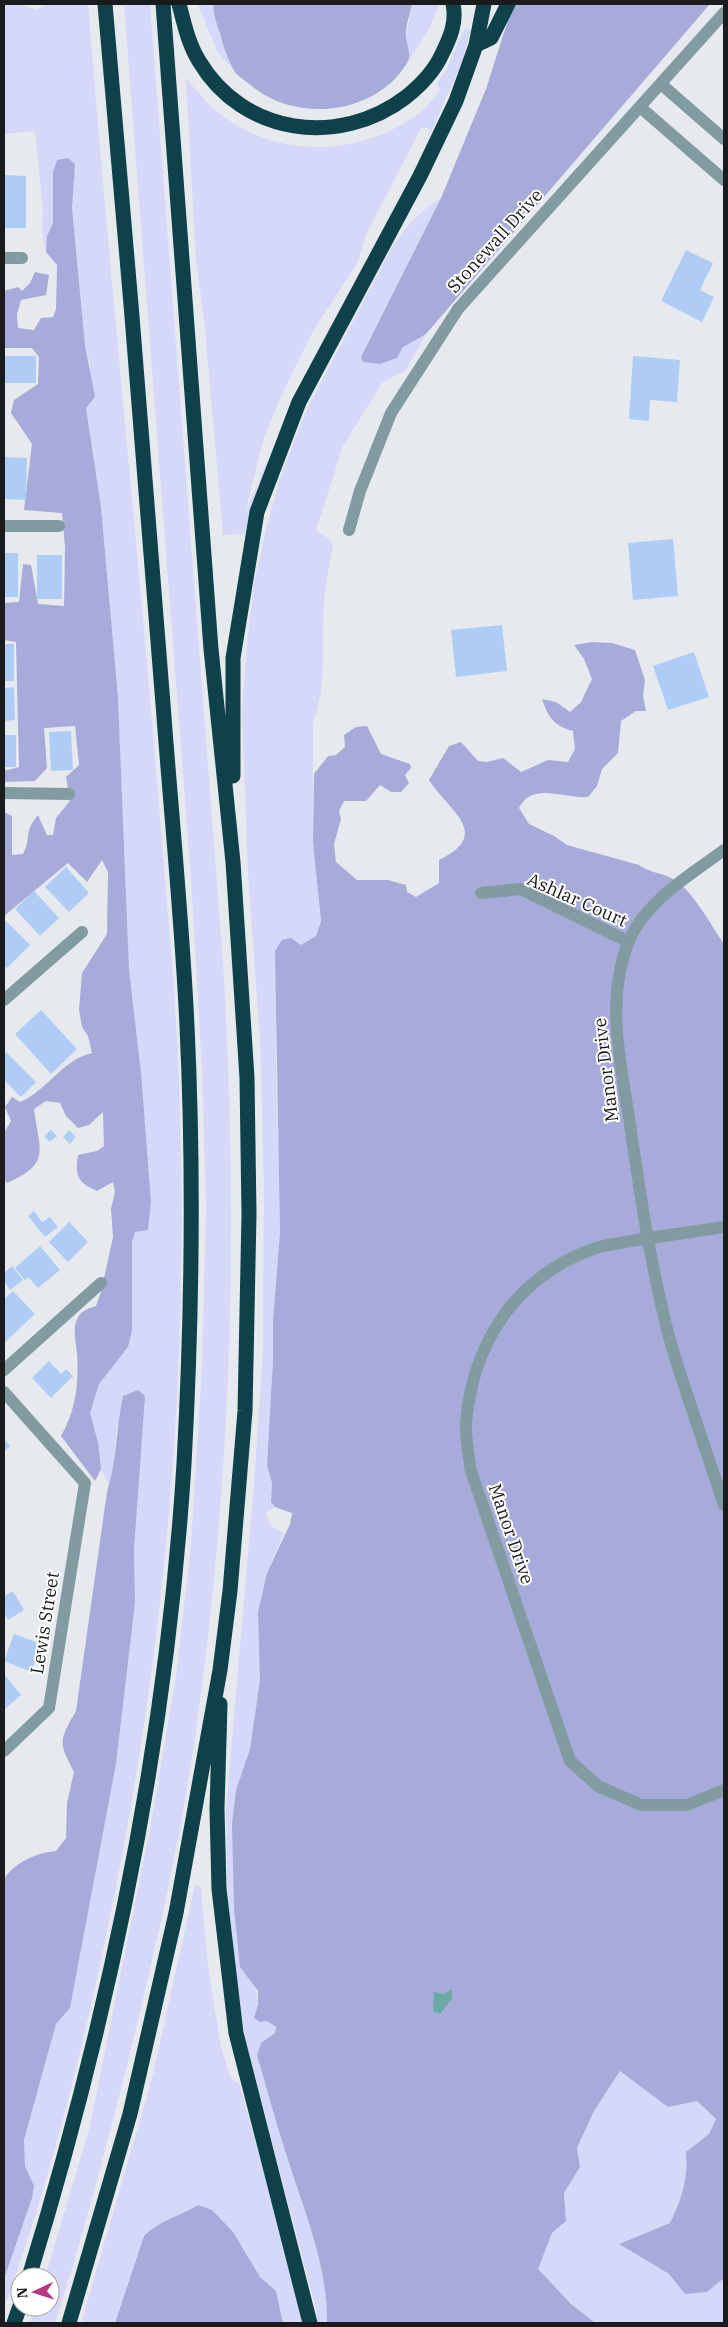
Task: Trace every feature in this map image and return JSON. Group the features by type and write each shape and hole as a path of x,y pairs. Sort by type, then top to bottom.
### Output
{"highway":[{"path":"32,2267 58,2184 92,2052 123,1916 142,1812 160,1698 175,1574 184,1470 189,1366 191,1158 187,1024 140,401 106,4"},
{"path":"69,2323 107,2197 155,2011 176,1913 220,1670 230,1591 244,1411 248,1301 247,1078 233,862 210,640 162,4"},
{"path":"179,4 188,38 195,54 215,82 235,100 259,115 284,125 314,130 342,126 371,118 395,105 421,85 438,63 451,35 455,12 453,4"},
{"path":"233,862 233,658 257,512 299,402 441,135 456,101 476,45 484,4"},
{"path":"476,45 491,38 508,4"},
{"path":"220,1670 219,1889 236,2033 310,2323"}],"street":[{"name":"Stonewall Drive","path":"349,530 360,491 391,413 458,309 724,13"},
{"path":"660,84 724,139"},
{"path":"640,107 724,180"},
{"path":"4,258 22,258"},
{"path":"4,526 59,526"},
{"path":"4,793 69,794"},
{"name":"Manor Drive","path":"724,850 672,888 649,911 629,942 619,976 615,1024 646,1238 672,1344 724,1505"},
{"name":"Ashlar Court","path":"481,893 521,889 629,942"},
{"path":"4,1000 82,932"},
{"path":"646,1238 724,1227"},
{"name":"Manor Drive","path":"646,1238 594,1248 554,1266 521,1294 492,1334 473,1375 466,1424 470,1468 570,1760 598,1786 641,1805 687,1805 724,1790"},
{"path":"4,1370 101,1283"},
{"name":"Lewis Street","path":"4,1392 85,1483 49,1708 4,1751"}],"shaded area":[{"path":"4,4 20,4 36,10 47,4 88,4 174,992 181,1153 181,1266 178,1379 171,1491 146,1715 128,1826 96,1983 62,2124 18,2267 10,2267 10,2291 4,2308 4,2279 32,2198 34,2186 25,2166 24,2140 56,2024 70,2008 116,1764 135,1603 134,1549 117,1422 113,1474 109,1486 101,1469 98,1442 90,1413 99,1384 128,1347 132,1332 132,1241 135,1232 141,1073 129,969 118,697 101,507 86,408 90,363 85,345 72,208 75,164 57,160 53,172 53,223 47,236 46,252 42,232 43,211 35,131 4,134"},
{"path":"124,4 150,4 223,963 231,1156 229,1350 217,1544 207,1641 189,1779 155,1946 126,2069 60,2308 60,2267 48,2267 89,2130 149,1834 176,1677 191,1545 202,1366 206,1208 202,1069 191,879"},
{"path":"198,4 214,4 220,36 236,73 217,51"},
{"path":"214,4 412,4 406,33 408,60 393,80 376,94 356,103 335,108 313,109 291,106 271,98 253,87 235,72 228,58 214,14"},
{"path":"412,4 439,4 430,27 408,62 409,51 406,36"},
{"path":"510,4 710,4 426,334 403,347 397,358 380,364 363,362 361,357 441,198 486,89 508,20"},
{"path":"464,29 471,30 462,62 428,139 429,128 421,128 366,235 357,264 314,329 283,392 264,437 245,513 270,455 245,534 223,535 204,319 196,260 186,79 219,113 246,130 270,140 294,145 319,147 343,145 368,139 392,130 425,108 441,90 437,84 447,68"},
{"path":"68,158 75,164 72,208 85,345 95,397 86,408 101,507 118,697 129,969 141,1073 151,1202 148,1230 135,1232 132,1241 132,1331 128,1347 99,1384 90,1413 98,1442 101,1469 95,1481 61,1436 70,1416 77,1386 78,1364 75,1325 81,1313 96,1306 101,1292 113,1237 111,1209 115,1192 113,1182 97,1191 85,1185 77,1173 78,1155 97,1151 104,1146 103,1112 89,1125 78,1128 66,1116 60,1103 46,1101 34,1109 40,1146 37,1162 21,1176 7,1183 4,1180 4,1133 11,1121 5,1107 12,1097 20,1102 30,1097 72,1062 92,1053 88,1036 82,1027 79,1010 82,973 107,934 108,872 102,860 87,882 68,863 4,916 4,812 12,816 12,855 23,854 29,831 38,815 47,835 53,835 56,818 70,801 66,777 79,765 75,726 44,728 47,768 35,781 4,782 4,771 19,767 16,642 4,640 4,603 19,602 23,564 31,565 38,604 64,606 65,547 62,513 24,510 32,444 11,413 14,400 38,384 39,357 32,348 4,348 4,291 18,287 22,291 30,283 35,272 49,275 46,295 21,300 17,314 18,328 34,330 41,318 53,317 56,309 57,265 46,252 47,236 53,223 53,172 57,160"},
{"path":"441,198 361,357 364,362 380,364 397,358 403,347 426,334 406,370 382,383 343,446 316,530 329,539 333,545 326,581 323,618 321,693 313,722 313,843 321,921 316,936 301,945 277,1022 280,1233 273,1320 273,1359 267,1466 272,1483 271,1502 275,1507 266,1513 271,1526 284,1533 267,1573 260,1680 250,1749 236,1790 251,1981 256,1990 257,1999 254,2018 267,2020 276,2027 275,2033 261,2043 279,2130 314,2239 324,2281 327,2323 318,2323 315,2305 247,2047 228,1930 226,1809 254,1484 263,1349 264,1185 260,1039 248,874 242,711 254,584 280,478 306,411 391,249 413,220"},
{"path":"592,642 612,643 635,650 645,680 643,696 646,711 636,711 621,721 618,753 602,769 597,786 588,797 540,793 532,795 525,800 519,808 529,824 554,836 567,845 639,865 675,880 689,893 724,944 724,2278 707,2292 685,2294 669,2274 619,2244 670,2223 683,2189 686,2171 686,2152 709,2134 716,2119 697,2101 668,2107 620,2071 594,2111 577,2148 580,2167 564,2193 566,2221 552,2233 538,2269 571,2304 593,2321 592,2323 327,2323 324,2281 314,2239 279,2132 257,2055 261,2043 275,2033 276,2027 267,2021 260,2022 254,2018 258,2004 258,1991 240,1967 234,1908 232,1824 236,1790 250,1749 260,1680 258,1612 267,1573 290,1524 292,1513 275,1507 271,1502 272,1483 267,1466 273,1359 273,1320 280,1233 275,951 282,940 291,938 301,945 316,936 321,921 313,843 314,774 328,756 336,755 345,747 344,735 356,727 367,726 381,754 410,764 411,768 405,775 409,783 401,792 391,792 380,785 366,801 344,801 339,811 341,819 334,844 336,862 357,880 388,880 406,885 407,892 416,897 439,883 439,860 455,850 463,841 465,831 462,822 429,780 449,746 461,742 478,761 487,762 503,758 521,772 548,760 568,762 575,749 573,731 566,729 553,720 542,699 556,702 570,712 581,702 592,679 584,659 574,645"},
{"path":"138,1390 145,1396 134,1549 135,1603 116,1764 70,2008 56,2024 24,2140 25,2166 34,2186 32,2198 4,2279 4,1879 14,1868 27,1859 56,1851 66,1838 67,1803 74,1772 65,1754 63,1741 66,1729 76,1711 107,1492 113,1468 123,1396"},
{"path":"195,1885 201,1887 208,1966 221,2047 231,2079 239,2083 297,2291 302,2323 283,2323 276,2291 260,2277 198,2205 162,2222 144,2236 115,2323 81,2323 152,2079"},
{"path":"452,1989 452,1998 440,2014 433,2011 434,1992 443,1994"},
{"path":"620,2071 632,2079 697,2101 716,2119 709,2134 686,2152 686,2171 683,2189 670,2223 619,2244 669,2274 686,2294 707,2292 724,2278 724,2323 592,2323 593,2321 571,2304 537,2269 552,2233 566,2221 564,2193 580,2167 577,2148 594,2111"},
{"path":"198,2205 212,2210 233,2232 260,2277 276,2291 283,2323 115,2323 144,2236 162,2222"},
{"path":"32,2317 57,2317 55,2323 30,2323"}],"building":[{"path":"4,175 26,176 26,228 4,228"},
{"path":"686,250 713,263 700,290 714,297 702,322 661,301"},
{"path":"4,356 36,356 36,383 4,383"},
{"path":"633,356 680,360 677,402 650,400 649,421 629,419"},
{"path":"4,457 27,458 26,500 4,499"},
{"path":"673,539 678,596 633,600 628,543"},
{"path":"4,553 18,553 18,597 4,597"},
{"path":"37,555 62,555 62,599 37,599"},
{"path":"502,625 507,671 456,677 451,630"},
{"path":"4,644 14,644 14,681 4,681"},
{"path":"694,652 709,697 668,710 653,666"},
{"path":"14,687 15,720 4,721 4,688"},
{"path":"71,731 73,770 51,771 49,732"},
{"path":"4,735 16,735 16,767 4,767"},
{"path":"66,867 89,893 69,912 45,887"},
{"path":"34,891 59,918 40,936 15,909"},
{"path":"6,921 30,945 7,968 4,965 4,923"},
{"path":"41,1010 77,1049 51,1074 15,1034"},
{"path":"6,1052 36,1082 21,1097 4,1080 4,1054"},
{"path":"51,1130 57,1136 50,1142 44,1136"},
{"path":"69,1130 76,1137 70,1144 63,1137"},
{"path":"34,1211 42,1222 50,1217 58,1227 45,1237 28,1216"},
{"path":"69,1222 88,1242 68,1262 49,1242"},
{"path":"40,1246 60,1270 38,1288 28,1277 25,1280 15,1268"},
{"path":"12,1266 23,1280 10,1290 4,1281 4,1273"},
{"path":"13,1291 35,1314 4,1343 4,1299"},
{"path":"49,1361 61,1374 66,1369 73,1376 51,1398 32,1378"},
{"path":"4,1439 10,1446 4,1452"},
{"path":"13,1591 24,1610 8,1620 4,1613 4,1596"},
{"path":"14,1634 42,1644 31,1672 4,1661"},
{"path":"4,1674 21,1695 4,1710"}]}
